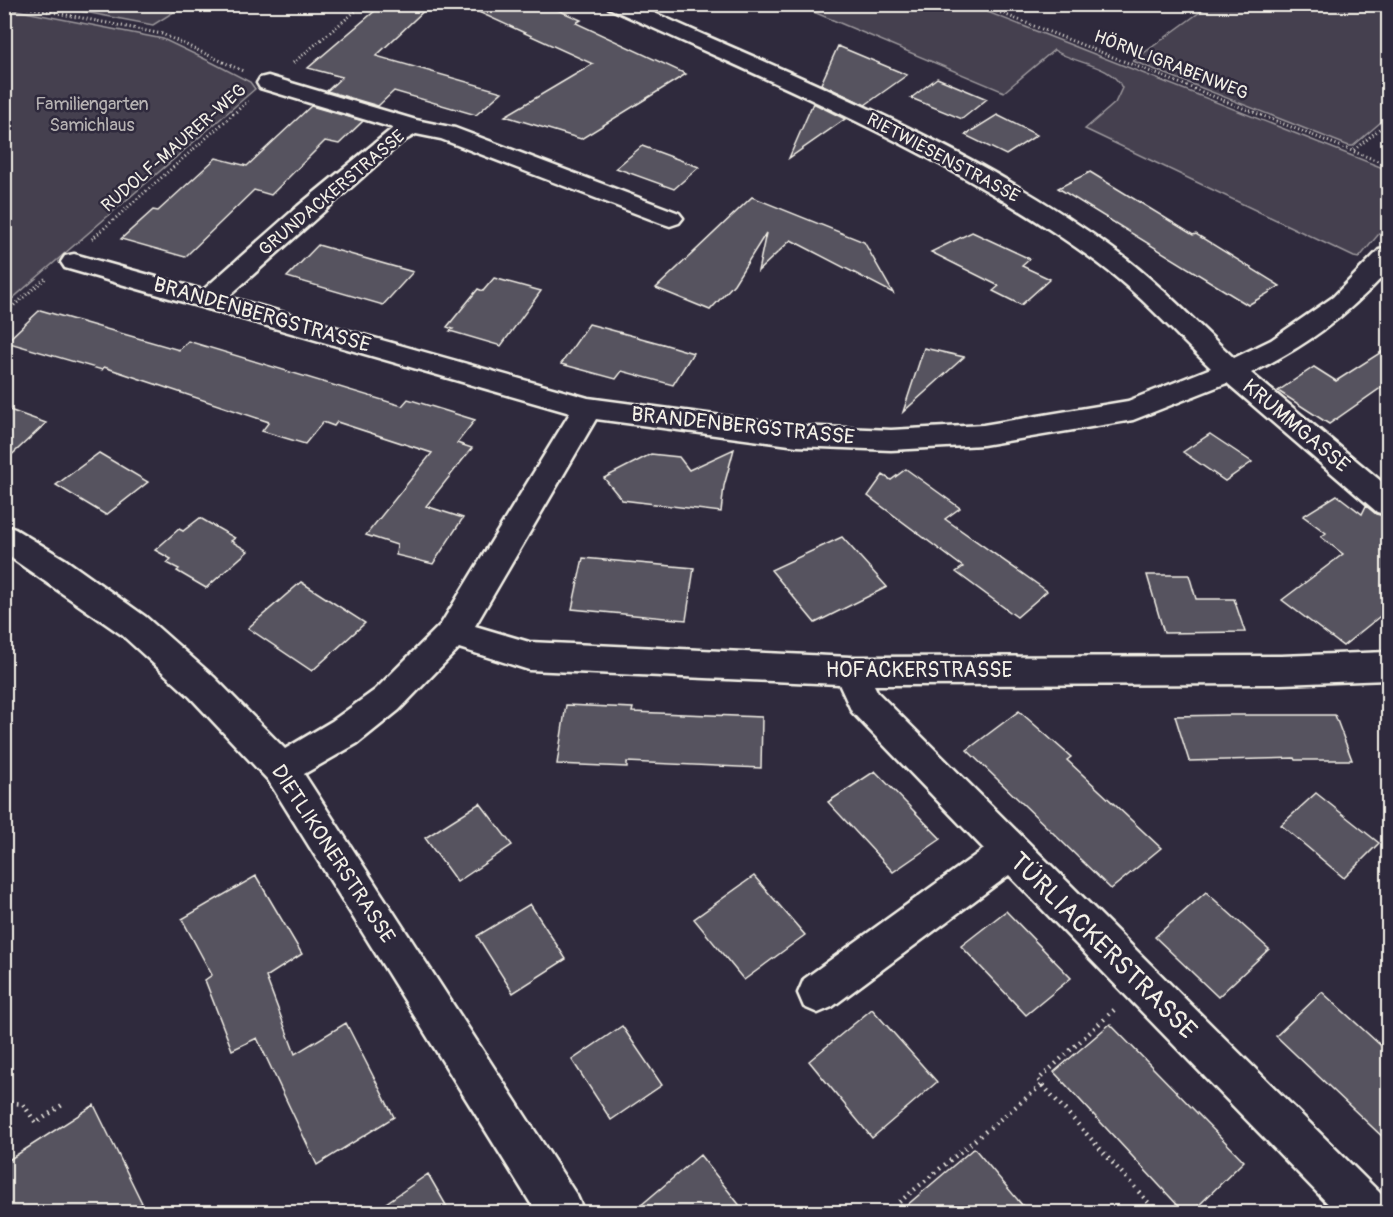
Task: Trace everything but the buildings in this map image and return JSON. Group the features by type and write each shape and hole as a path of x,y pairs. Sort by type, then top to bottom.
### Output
{"street":[{"name":"RIETWIESENSTRASSE","path":"616,4 917,140 982,176 1110,259 1172,311 1231,371"},
{"path":"268,83 412,126"},
{"name":"GRUNDACKERSTRASSE","path":"209,299 324,197 394,138 412,126 447,133 670,218"},
{"name":"BRANDENBERGSTRASSE","path":"71,260 588,408 797,436 891,440 983,435 1132,410 1231,371 1281,347 1343,303 1389,256"},
{"name":"KRUMMGASSE","path":"1231,371 1389,504"},
{"path":"281,769 345,732 387,700 453,633 588,408"},
{"name":"DIETLIKONERSTRASSE","path":"4,537 56,569 134,627 202,687 281,769 561,1212"},
{"name":"HOFACKERSTRASSE","path":"453,633 529,656 851,671 1281,670 1389,666"},
{"name":"TÜRLIACKERSTRASSE","path":"851,671 864,702 1367,1212"},
{"path":"818,993 1010,852"}],"path":[{"path":"12,4 162,34 268,83"},
{"name":"RUDOLF-MAURER-WEG","path":"4,314 71,260 268,83 364,4"},
{"name":"HÖRNLIGRABENWEG","path":"978,4 1389,165"},
{"path":"1354,150 1389,122"},
{"path":"1142,985 1038,1080 1157,1212"},
{"path":"905,1212 898,1203 1042,1085"},
{"path":"4,1102 23,1104 36,1123 65,1103"}],"green space":[{"path":"1211,4 1388,5 1388,116 1353,146 1349,146 1133,61"},
{"path":"48,5 185,5 153,25"},
{"path":"797,5 970,5 1388,170 1388,223 1359,258 1354,257 1085,129 1115,103 1122,88 1110,74 1054,50 1004,92"},
{"name":"Familiengarten Samichlaus","path":"5,8 163,39 250,82 255,89 5,305"}]}
